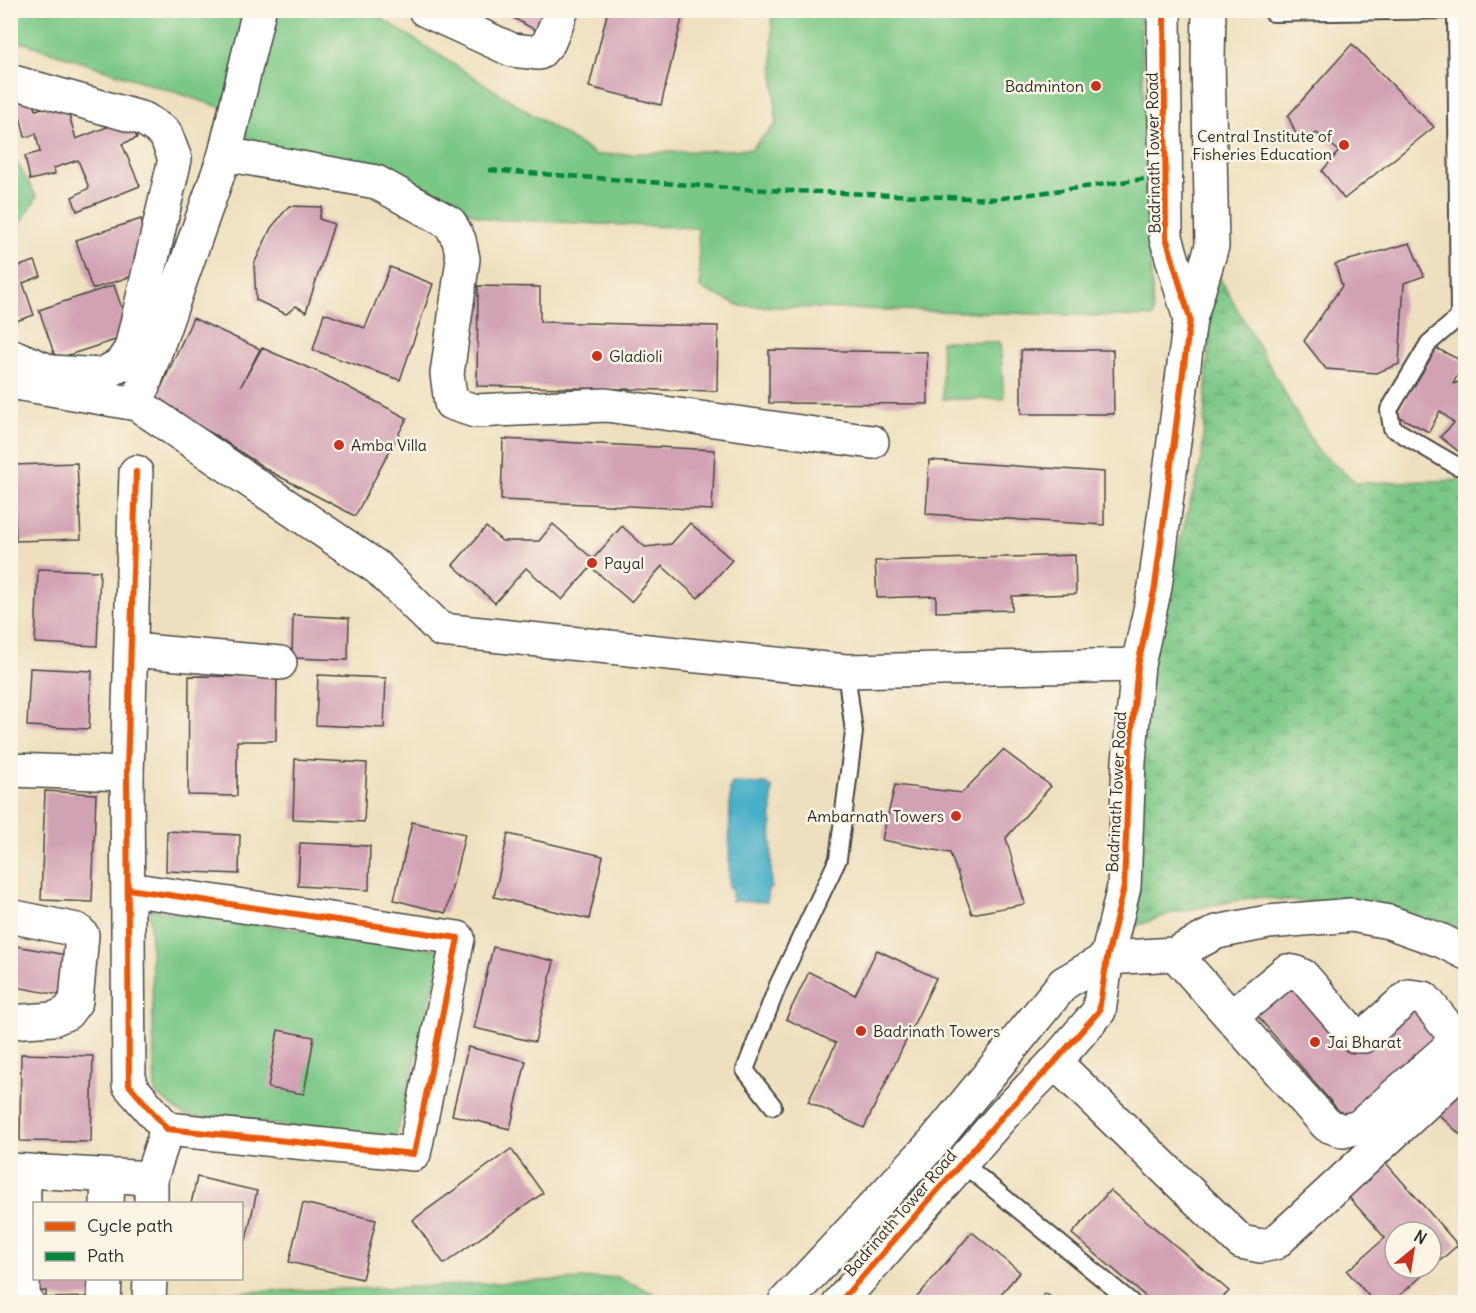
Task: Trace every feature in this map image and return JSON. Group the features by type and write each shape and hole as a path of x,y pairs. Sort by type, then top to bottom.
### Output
{"street":[{"path":"136,404 225,154 259,10"},
{"path":"425,10 512,50 539,52 549,42 562,10"},
{"name":"Badrinath Tower Road","path":"840,1302 1006,1112 1053,1064 1099,1011 1107,958 1124,887 1129,761 1138,664 1155,587 1190,319 1166,237 1164,10"},
{"path":"1190,319 1212,246 1209,10"},
{"path":"10,81 144,119 165,133 175,159 131,349 120,365 102,375 60,374 47,371 10,355"},
{"path":"225,154 376,182 450,223 459,240 463,259 447,374 451,403 475,411 606,405 872,442"},
{"path":"10,382 136,404 378,568 441,630 846,671 1138,664"},
{"path":"128,889 458,938 414,1154 167,1129 129,1085 127,774 136,471"},
{"path":"132,650 280,663"},
{"path":"10,770 127,774"},
{"path":"785,1302 934,1142 1064,983 1107,958 1175,954 1217,932 1268,922 1352,915 1389,922 1442,941 1466,953"},
{"path":"10,916 77,930 82,935 76,1001 67,1013 53,1019 10,1022"},
{"path":"1175,954 1231,1017 1327,1125 1343,1131 1359,1127 1452,1045 1454,1035 1424,998 1409,996 1364,1036 1355,1036 1303,976 1287,971 1231,1017"},
{"path":"1053,1064 1067,1074 1241,1242 1261,1246 1275,1243 1466,1066"},
{"path":"27,1302 23,1298 17,1171 107,1190 151,1191 167,1129"},
{"path":"104,1302 105,1280"},
{"path":"149,1302 150,1280"}],"lane":[{"path":"1274,13 1455,10 1462,318 1429,343 1389,410 1392,428 1457,466 1466,464"},
{"path":"773,1106 745,1070 778,985 838,859 854,732 846,671"},
{"path":"962,1163 1131,1302"}],"green space":[{"path":"11,11 249,11 223,108 11,39"},
{"path":"267,11 370,11 596,155 751,149 776,124 771,11 1140,11 1153,317 741,306 700,288 698,228 487,219 371,172 232,149"},
{"path":"10,160 18,165 37,197 11,234"},
{"path":"1213,266 1318,451 1357,483 1465,480 1465,955 1371,909 1255,897 1172,913 1114,934 1127,684 1175,559 1202,459"},
{"path":"941,341 1000,342 1004,399 943,399"},
{"path":"150,909 443,950 396,1138 184,1115 155,1093"},
{"path":"618,1277 672,1302 166,1302 168,1294 421,1287"}],"water":[{"path":"732,783 768,784 768,787 772,787 771,888 768,889 767,902 732,901 732,888 729,888 730,786"}],"building":[{"path":"499,10 545,10 537,31"},
{"path":"608,10 684,10 661,105 589,87"},
{"path":"1352,44 1434,127 1344,199 1322,171 1339,151 1317,133 1299,141 1288,116"},
{"path":"31,92 36,110 65,101 76,139 128,119 137,138 122,144 140,186 77,211 72,197 89,188 78,160 54,168 55,174 30,180 25,156 40,152 36,134 25,137 15,96"},
{"path":"289,206 322,207 319,219 334,224 306,312 296,306 286,314 256,300 254,264 271,228"},
{"path":"141,219 147,239 138,242 148,271 92,289 76,240"},
{"path":"1410,243 1424,276 1404,283 1399,364 1376,373 1326,369 1304,341 1342,286 1335,264"},
{"path":"35,261 41,276 23,283 34,315 10,323 10,278 15,276 13,268"},
{"path":"390,267 433,284 400,380 313,350 324,313 365,328"},
{"path":"114,285 131,335 56,359 39,310"},
{"name":"Gladioli","path":"478,286 540,287 540,322 718,326 717,391 477,386"},
{"path":"193,318 260,349 241,386 262,348 323,374 407,418 355,516 271,472 215,435 154,403"},
{"path":"1432,346 1464,362 1453,384 1466,379 1466,457 1440,437 1454,423 1440,411 1429,432 1397,416"},
{"path":"769,350 927,352 928,404 769,403"},
{"path":"1021,350 1113,350 1114,414 1021,414"},
{"path":"503,439 715,450 712,510 501,500"},
{"path":"929,460 1104,472 1104,525 926,514"},
{"path":"77,463 81,539 16,541 13,465"},
{"name":"Payal","path":"690,523 732,560 698,598 662,566 631,602 591,567 562,600 526,568 495,603 453,565 486,527 502,541 539,541 553,524 593,559 622,526 645,547 671,544"},
{"path":"1075,555 1076,594 1012,596 1012,610 936,612 936,596 877,598 875,561"},
{"path":"38,569 100,571 97,646 35,643"},
{"path":"293,615 349,618 348,660 292,658"},
{"path":"30,668 92,671 89,729 27,726"},
{"path":"318,675 386,678 384,728 316,725"},
{"path":"189,676 277,677 276,741 237,741 237,796 188,795"},
{"name":"Ambarnath Towers","path":"1003,750 1051,786 1006,838 1025,904 972,914 950,853 882,840 895,785 962,793"},
{"path":"295,759 367,763 364,822 293,819"},
{"path":"45,791 96,794 92,902 41,900"},
{"path":"10,795 16,796 12,876 10,876"},
{"path":"412,822 465,834 446,913 394,900"},
{"path":"167,831 240,835 239,874 166,871"},
{"path":"508,834 603,856 589,919 494,897"},
{"path":"300,843 370,846 369,890 298,886"},
{"path":"10,945 67,955 59,995 10,986"},
{"path":"493,947 554,961 535,1042 474,1028"},
{"name":"Badrinath Towers","path":"877,950 936,978 864,1128 808,1102 836,1043 786,1019 809,972 855,995"},
{"name":"Jai Bharat","path":"1294,978 1357,1051 1416,1001 1444,1034 1345,1118 1254,1012"},
{"path":"278,1030 314,1037 304,1094 268,1088"},
{"path":"468,1047 526,1061 510,1129 452,1115"},
{"path":"21,1054 93,1056 91,1142 20,1141"},
{"path":"1466,1086 1466,1140 1438,1114"},
{"path":"511,1149 543,1193 444,1264 413,1220"},
{"path":"1385,1162 1436,1220 1383,1220 1383,1236 1347,1195"},
{"path":"197,1177 257,1191 246,1240 243,1239 243,1202 191,1202"},
{"path":"1110,1190 1229,1291 1219,1302 1152,1302 1072,1234"},
{"path":"303,1203 376,1220 362,1279 289,1262"},
{"path":"1443,1228 1458,1245 1443,1258"},
{"path":"972,1232 1020,1272 994,1302 913,1302"},
{"path":"1383,1240 1383,1280 1417,1280 1392,1302 1374,1302 1347,1271"},
{"path":"34,1280 94,1280 95,1297 46,1298 46,1291 32,1291"},
{"path":"1045,1293 1058,1302 1038,1302"}],"marked path":[{"path":"489,170 743,189 995,199 1166,176"}],"cycle path":[{"path":"840,1302 1006,1112 1053,1064 1099,1011 1107,958 1124,887 1129,761 1138,665 1155,587 1190,319 1166,237 1164,10"},
{"path":"128,889 458,938 414,1154 167,1129 129,1085 127,774 136,472"}],"place":[{"name":"Badminton","path":"1096,86"},
{"name":"Central Institute of Fisheries Education","path":"1344,145"},
{"name":"Gladioli","path":"597,356"},
{"name":"Amba Villa","path":"339,445"},
{"name":"Payal","path":"592,563"},
{"name":"Ambarnath Towers","path":"956,816"},
{"name":"Badrinath Towers","path":"861,1031"},
{"name":"Jai Bharat","path":"1315,1042"}]}
